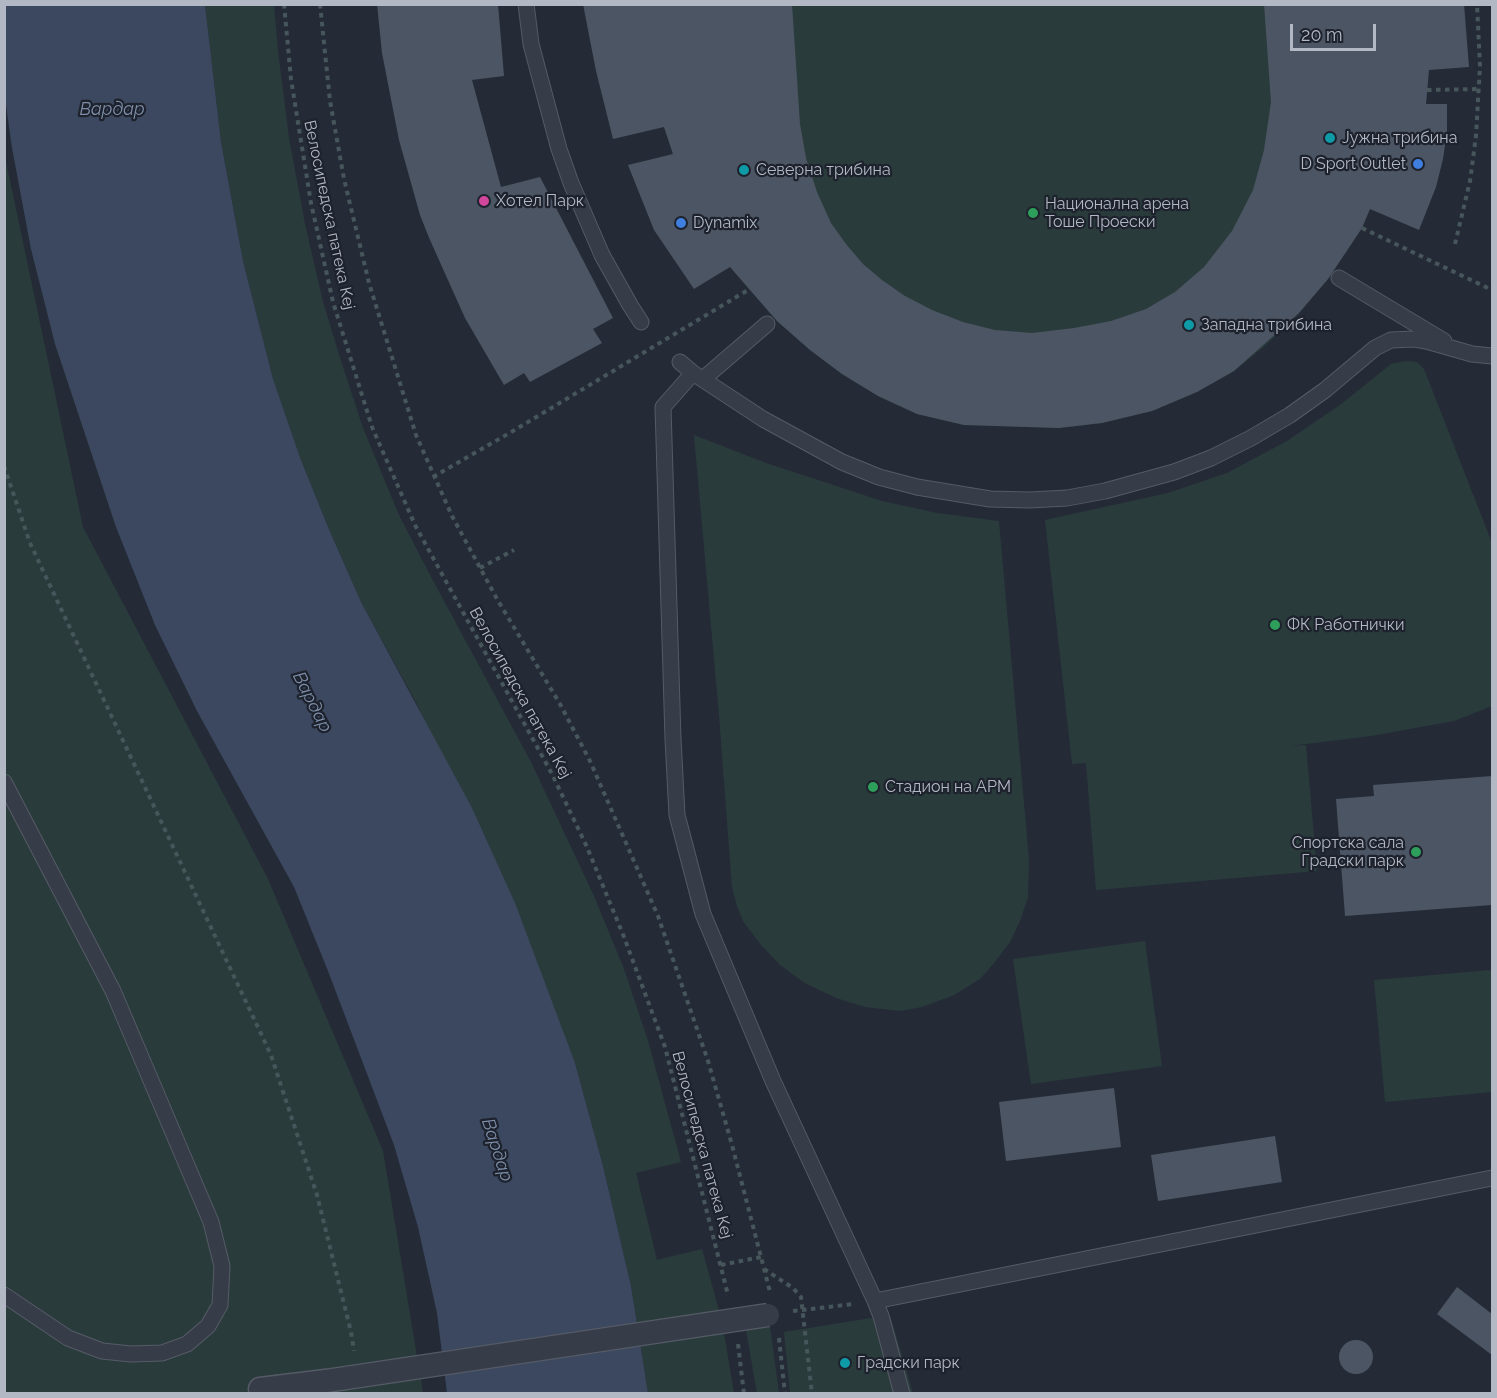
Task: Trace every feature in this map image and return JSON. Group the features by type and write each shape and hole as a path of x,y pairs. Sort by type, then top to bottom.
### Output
{"street":[{"path":"260,1389 326,1382 772,1314"}],"lane":[{"path":"526,4 531,44 559,149 571,183 602,255 642,322"},
{"path":"1339,278 1461,351 1492,365"},
{"path":"767,324 698,376 663,407 677,815 703,914 773,1081 875,1301 902,1394"},
{"path":"680,362 800,441 879,477 963,496 1030,500 1067,498 1104,491 1174,472 1211,458 1290,415 1325,390 1375,348 1392,340 1414,339 1492,356"},
{"path":"4,782 112,991 211,1222 222,1266 220,1305 208,1326 187,1344 162,1353 131,1354 102,1351 68,1338 4,1295"},
{"path":"875,1301 1492,1178"}],"path":[{"name":"Велосипедска патека Кеј","path":"284,4 291,79 311,203 333,302 372,427 415,525 552,774 587,847 612,907 646,993 664,1047 729,1299"},
{"path":"320,4 330,100 349,202 369,283 416,435 433,477 480,568 560,704 590,761 658,916 708,1061 735,1156 764,1269 785,1394"},
{"path":"1455,244 1470,181 1476,136 1479,88 1477,4"},
{"path":"1427,90 1479,88"},
{"path":"1362,228 1492,290"},
{"path":"433,477 748,290"},
{"path":"4,466 30,543 271,1055 318,1196 354,1353"},
{"path":"480,568 514,550"},
{"path":"721,1265 761,1257"},
{"path":"764,1269 793,1288 801,1297 812,1394"},
{"path":"772,1314 875,1301"},
{"path":"736,1333 744,1394"}],"shaded area":[{"path":"205,5 274,5 289,138 305,224 323,302 363,428 399,515 531,762 594,896 624,969 648,1041 681,1162 636,1173 657,1260 702,1249 722,1321 734,1393 648,1393 631,1286 603,1166 575,1063 417,704 361,602 301,460 273,379 243,261 221,142"},
{"name":"Национална арена Тоше Проески","path":"638,5 1409,5 1362,228 1328,279 1299,313 1266,345 1234,371 1197,392 1152,411 1102,423 1059,428 964,425 917,414 878,396 842,374 777,321 730,267 673,154 664,127"},
{"path":"4,152 83,527 268,879 383,1151 423,1393 5,1393"},
{"name":"ФК Работнички","path":"1405,361 1417,362 1424,369 1492,543 1492,706 1454,721 1371,736 1290,746 1306,745 1317,871 1096,890 1086,763 1072,764 1045,520 1168,493 1227,473 1287,441 1340,405 1391,364"},
{"name":"Стадион на АРМ","path":"694,435 766,463 882,501 937,513 999,521 1029,860 1028,897 1010,942 980,979 954,995 922,1007 900,1011 865,1007 836,998 805,983 780,965 743,921 732,887"},
{"path":"1145,941 1162,1066 1031,1084 1013,959"},
{"path":"1492,970 1492,1092 1385,1102 1374,980"},
{"name":"Градски парк","path":"890,1315 913,1393 790,1393 784,1332"},
{"path":"770,1326 779,1393 757,1393 746,1330"}],"water":[{"name":"Вардар","path":"4,5 205,5 221,142 243,261 273,379 301,460 361,602 472,808 515,903 575,1063 603,1166 631,1286 648,1393 447,1393 437,1313 418,1227 394,1145 294,887 197,711 155,625 116,527 55,344 31,249 12,148 4,91"}],"building":[{"name":"Хотел Парк","path":"377,4 498,4 504,76 472,80 501,187 540,177 613,318 593,329 602,343 530,382 524,373 504,385 465,318 430,240 420,215 399,140 382,53"},
{"path":"583,4 792,4 800,124 806,158 817,192 831,223 846,244 863,264 882,280 905,296 932,310 963,322 995,330 1032,333 1111,321 1146,309 1175,292 1204,267 1232,231 1253,190 1264,150 1271,102 1264,4 1464,4 1469,67 1429,70 1426,104 1447,104 1447,131 1436,187 1419,230 1370,209 1362,228 1328,279 1299,313 1234,371 1197,392 1152,411 1102,423 1059,428 964,425 917,414 878,396 842,374 777,321 730,267 694,289 654,230 628,165 673,154 664,127 613,139 596,71"},
{"name":"Спортска сала Градски парк","path":"1492,776 1492,905 1345,916 1336,799 1374,796 1373,785"},
{"path":"1114,1088 1121,1147 1006,1161 999,1102"},
{"path":"1275,1136 1282,1182 1158,1201 1151,1155"},
{"path":"1457,1287 1492,1314 1492,1355 1437,1314"},
{"path":"1356,1340 1368,1345 1373,1357 1368,1369 1356,1374 1344,1369 1339,1357 1344,1345"}],"place":[{"name":"Јужна трибина","path":"1330,138"},
{"name":"D Sport Outlet","path":"1418,164"},
{"name":"Северна трибина","path":"744,170"},
{"name":"Хотел Парк","path":"484,201"},
{"name":"Национална арена Тоше Проески","path":"1033,213"},
{"name":"Dynamix","path":"681,223"},
{"name":"Западна трибина","path":"1189,325"},
{"name":"ФК Работнички","path":"1275,625"},
{"name":"Стадион на АРМ","path":"873,787"},
{"name":"Спортска сала Градски парк","path":"1416,852"},
{"name":"Градски парк","path":"845,1363"}]}
